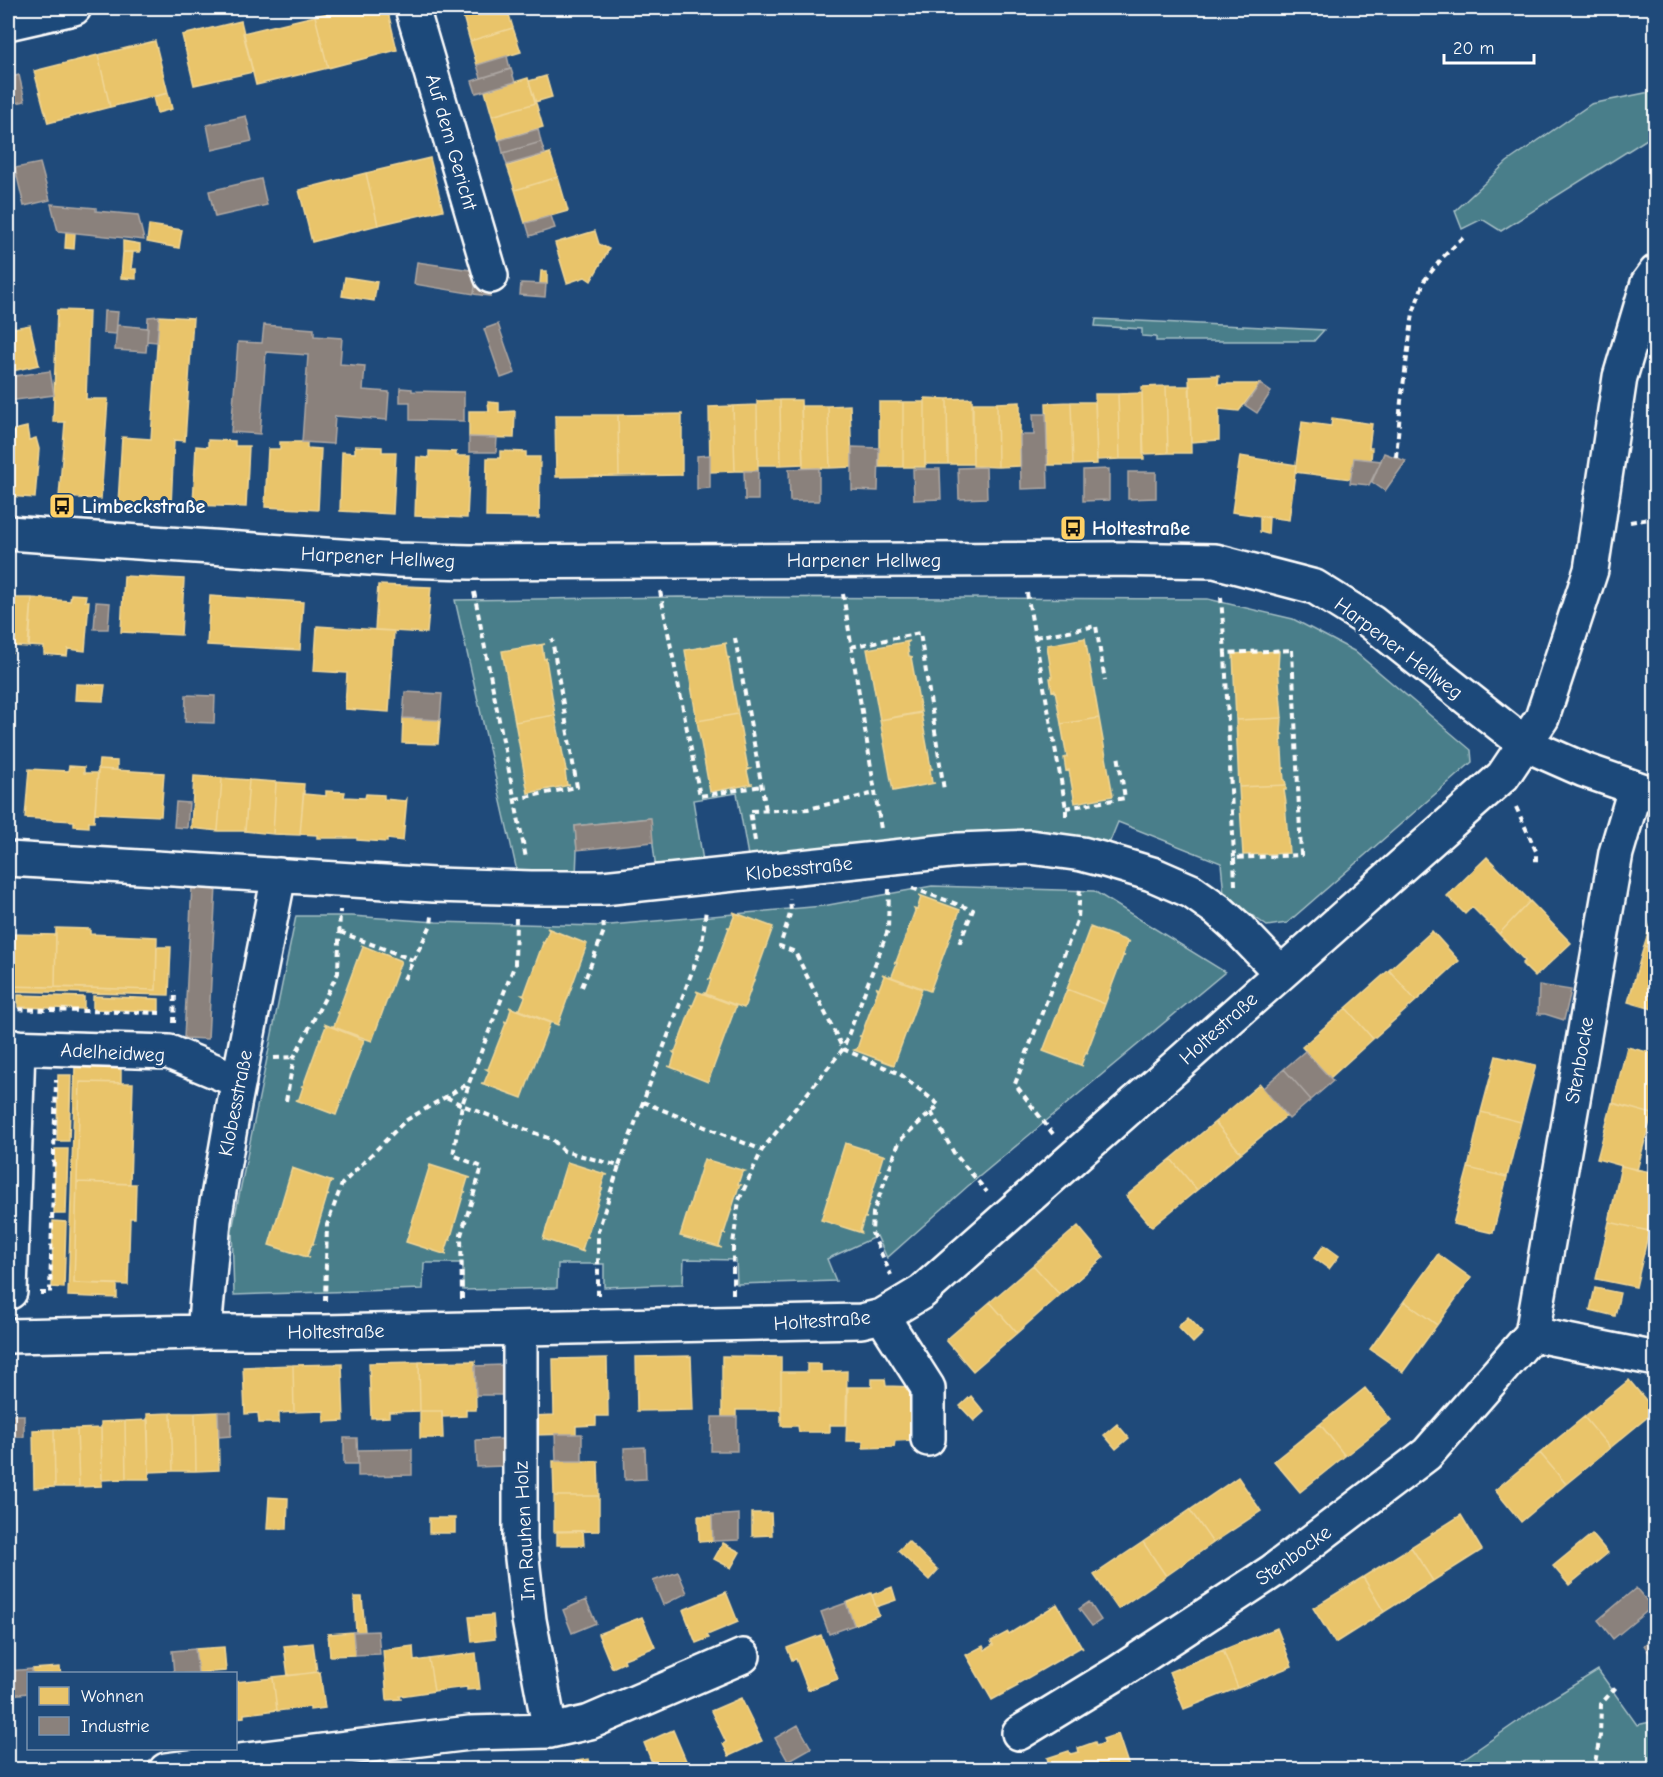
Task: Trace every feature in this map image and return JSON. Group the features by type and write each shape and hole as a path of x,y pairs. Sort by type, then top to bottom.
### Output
{"street":[{"path":"8,23 74,8"},
{"name":"Auf dem Gericht","path":"412,8 491,276"},
{"name":"Holtestraße","path":"8,1336 861,1321 892,1310 922,1292 1503,776 1542,718 1591,570 1620,376 1648,283 1656,272"},
{"name":"Harpener Hellweg","path":"8,533 450,562 1114,559 1215,561 1315,587 1371,622 1525,744 1584,771 1645,792"},
{"name":"Stenbocke","path":"1019,1734 1119,1672 1273,1571 1427,1454 1532,1334 1616,854 1645,792"},
{"name":"Klobesstraße","path":"8,859 434,885 603,888 959,850 1030,847 1073,853 1152,874 1191,891 1237,927 1280,972"},
{"name":"Klobesstraße","path":"204,1332 214,1220 238,1081 279,875"},
{"name":"Adelheidweg","path":"22,1293 11,1164 13,1047 169,1052 238,1081"},
{"path":"892,1310 928,1388 928,1438"},
{"name":"Im Rauhen Holz","path":"520,1328 520,1541 529,1620 550,1731"},
{"path":"1532,1334 1656,1359"},
{"path":"166,1770 282,1763 470,1733 550,1731 590,1722 743,1656"}],"path":[{"path":"1396,457 1413,313 1424,282 1443,257 1465,236"},
{"path":"462,1328 461,1235 482,1167 453,1155 462,1105 469,1083 515,964 524,888 515,799 473,586"},
{"path":"660,591 700,796 762,786"},
{"path":"1027,593 1066,808 1073,853 1078,918 1015,1084 1071,1159"},
{"path":"1221,597 1234,858 1301,855 1292,650 1225,653"},
{"path":"1035,637 1096,626 1104,681"},
{"path":"851,647 920,633 944,790"},
{"path":"735,638 766,810"},
{"path":"515,799 577,787 552,639"},
{"path":"1066,808 1125,798 1118,754"},
{"path":"733,1325 733,1244 739,1200 762,1150 843,1049 795,951 780,946 791,911 750,811 807,809 875,793"},
{"path":"1523,824 1536,851 1536,865"},
{"path":"599,1327 598,1231 619,1166 702,945 710,877"},
{"path":"286,1101 294,1057 338,973 341,879"},
{"path":"404,979 431,926 434,885"},
{"path":"910,887 973,910 959,944"},
{"path":"582,987 604,930 603,888"},
{"path":"340,932 414,960"},
{"path":"8,1009 160,1013"},
{"path":"22,1293 50,1293 56,1049"},
{"path":"324,1332 327,1225 342,1184 405,1121 469,1083"},
{"path":"446,1097 553,1140 564,1151 619,1166"},
{"path":"643,1102 762,1150"},
{"path":"931,1112 954,1153 1007,1216"},
{"path":"892,1310 872,1233 873,1213 900,1140"},
{"path":"1590,1770 1595,1763 1600,1736 1601,1704 1617,1686"}],"green space":[{"path":"1655,91 1655,134 1501,231 1482,219 1462,229 1455,211 1507,162 1591,104"},
{"path":"1096,319 1324,330 1314,341 1156,341 1156,337 1142,336 1142,329 1095,326"},
{"path":"678,597 1208,599 1293,619 1354,651 1471,750 1472,762 1287,923 1267,926 1224,895 1221,863 1118,822 1109,844 1007,831 748,856 737,793 693,800 703,861 656,870 650,818 575,826 576,876 519,880 455,600"},
{"path":"932,886 1094,891 1225,972 968,1186 887,1258 877,1236 827,1259 836,1281 737,1284 736,1260 684,1259 683,1284 604,1287 604,1264 558,1264 557,1288 463,1290 463,1263 424,1263 423,1289 234,1295 232,1230 296,916 352,916 436,922 599,926 823,906"},
{"path":"1598,1670 1637,1725 1655,1721 1655,1769 1449,1769 1543,1704"}],"building: Wohnen":[{"path":"348,8 387,8 397,50 328,68 315,16"},
{"path":"491,8 507,8 513,28 470,41 463,16"},
{"path":"315,16 328,68 256,85 243,33"},
{"path":"241,21 253,72 194,85 182,35"},
{"path":"513,28 521,52 477,65 470,41"},
{"path":"155,41 168,93 110,107 98,55"},
{"path":"98,55 110,107 48,123 34,71"},
{"path":"546,76 552,97 535,102 529,81"},
{"path":"528,78 536,103 492,116 485,91"},
{"path":"168,93 172,109 157,113 153,97"},
{"path":"536,103 543,127 499,140 492,116"},
{"path":"550,153 558,177 515,190 507,166"},
{"path":"430,158 443,210 378,225 366,173"},
{"path":"366,173 378,225 312,242 299,190"},
{"path":"558,177 568,211 525,223 515,190"},
{"path":"149,225 182,230 179,248 147,242"},
{"path":"595,231 599,244 609,249 591,281 585,277 567,283 555,243"},
{"path":"66,232 75,233 74,249 65,248"},
{"path":"123,241 140,244 140,252 123,252"},
{"path":"123,252 133,252 131,269 136,269 136,279 121,278"},
{"path":"541,271 547,271 547,284 540,284"},
{"path":"345,277 377,282 374,301 342,296"},
{"path":"8,297 14,328 30,325 39,365 8,372"},
{"path":"57,310 89,311 86,399 108,399 101,499 59,497 65,422 53,422"},
{"path":"159,316 193,318 185,441 174,440 171,506 118,503 122,437 151,439"},
{"path":"1219,375 1218,384 1260,384 1239,411 1219,409 1219,440 1191,442 1189,376"},
{"path":"1166,386 1190,386 1191,453 1168,453"},
{"path":"1166,386 1168,453 1143,454 1142,387"},
{"path":"1142,393 1144,459 1120,459 1118,394"},
{"path":"1095,394 1118,394 1120,459 1097,460"},
{"path":"925,398 947,399 948,464 925,464"},
{"path":"972,398 973,464 948,464 947,399"},
{"path":"780,400 801,400 803,464 781,465"},
{"path":"780,400 781,465 758,465 757,401"},
{"path":"488,402 499,403 499,412 515,411 514,438 469,437 469,411 489,411"},
{"path":"879,402 903,402 903,467 879,467"},
{"path":"903,402 925,402 925,467 903,467"},
{"path":"1020,402 1020,466 998,467 997,403"},
{"path":"1071,402 1095,402 1097,464 1073,465"},
{"path":"1071,402 1073,465 1048,465 1046,403"},
{"path":"973,403 997,403 998,467 973,466"},
{"path":"757,405 758,471 735,471 733,406"},
{"path":"850,405 852,467 830,468 828,406"},
{"path":"733,406 735,471 710,472 709,407"},
{"path":"801,406 828,406 830,468 803,468"},
{"path":"682,414 682,475 619,476 618,415"},
{"path":"555,415 618,415 619,476 556,477"},
{"path":"1332,418 1372,424 1369,448 1372,448 1371,460 1354,458 1351,479 1295,472 1302,422 1331,426"},
{"path":"8,422 10,431 27,427 29,440 36,438 39,449 35,498 8,496"},
{"path":"208,440 235,441 235,446 249,446 246,507 193,505 196,446 208,447"},
{"path":"280,442 307,442 307,448 321,449 318,510 265,507 268,449 280,449"},
{"path":"355,446 382,447 382,452 396,452 393,514 340,511 342,452 355,453"},
{"path":"429,451 456,452 456,456 470,456 467,518 415,516 417,457 429,458"},
{"path":"500,451 526,452 526,457 540,457 539,518 486,517 487,458 500,458"},
{"path":"1240,456 1296,465 1289,520 1232,512"},
{"path":"1260,516 1269,518 1268,534 1260,532"},
{"path":"124,576 184,579 181,635 121,632"},
{"path":"378,585 431,587 427,633 375,630"},
{"path":"71,594 86,595 85,601 89,601 85,651 68,649 67,656 44,654 44,647 28,646 32,598 70,601"},
{"path":"210,596 303,602 300,650 207,645"},
{"path":"8,598 32,598 29,647 12,646 12,653 8,653"},
{"path":"317,626 394,631 389,712 345,709 347,673 314,671"},
{"path":"1085,638 1099,718 1061,724 1055,690 1052,691 1047,645"},
{"path":"910,641 907,643 909,656 913,657 911,657 921,712 880,720 867,649"},
{"path":"727,643 725,644 727,657 730,658 728,658 738,714 697,721 685,650"},
{"path":"545,644 542,645 544,659 547,658 555,715 515,722 502,651"},
{"path":"1279,651 1278,668 1280,668 1278,669 1282,718 1236,720 1233,654"},
{"path":"76,684 105,685 103,701 75,700"},
{"path":"921,713 933,769 930,769 932,783 935,783 893,791 880,720"},
{"path":"738,714 748,769 750,769 747,771 750,784 753,784 710,792 697,721"},
{"path":"555,715 567,771 565,771 567,785 570,785 528,793 515,722"},
{"path":"403,718 440,720 438,744 402,743"},
{"path":"1099,718 1113,796 1075,803 1069,770 1066,771 1064,758 1067,757 1061,724"},
{"path":"1282,718 1281,734 1283,734 1281,735 1283,768 1285,768 1283,769 1286,785 1239,787 1236,720"},
{"path":"99,760 117,761 117,770 98,769"},
{"path":"69,766 84,767 84,773 98,773 94,822 89,822 89,827 74,826 74,821 25,818 29,769 68,771"},
{"path":"98,769 164,773 161,816 95,813"},
{"path":"194,776 222,778 218,831 191,828"},
{"path":"222,778 249,780 245,831 218,831"},
{"path":"249,780 276,782 273,834 245,831"},
{"path":"276,782 304,784 300,835 273,834"},
{"path":"1286,785 1286,790 1284,790 1289,853 1243,855 1239,787"},
{"path":"304,790 304,794 326,796 326,791 345,792 344,797 365,798 366,794 384,795 384,799 405,801 407,797 403,841 317,838 317,835 300,834"},
{"path":"1487,857 1530,901 1499,934 1472,907 1465,914 1447,896"},
{"path":"919,895 960,910 930,991 889,976 892,976 897,963 894,963 914,909 917,910 921,897"},
{"path":"1530,901 1571,943 1535,977 1522,964 1525,961 1499,934"},
{"path":"1656,907 1656,949 1644,946"},
{"path":"733,912 773,927 744,1008 703,993 706,993 711,980 708,979 710,979 729,928 727,927 730,927 735,914"},
{"path":"1090,927 1130,942 1127,942 1123,955 1125,956 1123,956 1105,1004 1067,989"},
{"path":"56,928 90,929 90,934 157,937 156,990 55,987"},
{"path":"547,928 587,944 558,1025 517,1009 520,1009 525,997 522,995 524,995 542,942 544,943 549,930"},
{"path":"1432,931 1459,961 1416,1001 1389,970"},
{"path":"8,934 56,935 55,987 8,986"},
{"path":"361,945 401,961 372,1041 331,1026 334,1026 339,1013 336,1013 363,947"},
{"path":"1644,946 1656,949 1656,1010 1628,1002"},
{"path":"157,947 171,947 169,995 8,991 8,986 156,990"},
{"path":"1389,970 1416,1001 1373,1039 1346,1008"},
{"path":"882,974 922,989 894,1065 854,1050 857,1049 861,1037 859,1036 861,1036 877,988 879,989 884,976"},
{"path":"1067,989 1105,1004 1088,1053 1086,1052 1081,1065 1083,1066 1043,1051"},
{"path":"696,991 736,1006 708,1082 668,1066 671,1067 675,1054 673,1052 675,1052 691,1005 698,993"},
{"path":"18,995 84,997 84,1009 18,1007"},
{"path":"93,996 159,999 159,1011 93,1009"},
{"path":"509,1007 550,1023 522,1098 481,1083 484,1083 489,1071 486,1069 488,1069 506,1023 504,1021 507,1022 511,1009"},
{"path":"1346,1008 1373,1039 1330,1078 1302,1047"},
{"path":"324,1024 364,1040 336,1115 296,1100 299,1099 303,1087 301,1086 303,1086 319,1038 321,1039 326,1026"},
{"path":"1627,1047 1656,1054 1656,1100 1652,1114 1613,1103"},
{"path":"1496,1056 1536,1065 1521,1122 1481,1112"},
{"path":"75,1066 121,1068 121,1083 80,1082 74,1283 117,1284 117,1298 68,1296"},
{"path":"58,1075 71,1075 69,1141 57,1141"},
{"path":"80,1082 133,1083 130,1184 77,1182"},
{"path":"1260,1084 1287,1117 1241,1153 1215,1122"},
{"path":"1612,1103 1652,1114 1637,1170 1597,1159"},
{"path":"1481,1112 1521,1122 1507,1177 1468,1168"},
{"path":"1215,1122 1241,1153 1197,1190 1171,1159"},
{"path":"845,1143 886,1156 883,1156 879,1169 881,1170 879,1170 865,1217 867,1218 864,1218 860,1231 862,1233 821,1220"},
{"path":"55,1149 68,1149 66,1214 54,1214"},
{"path":"704,1159 745,1171 742,1172 738,1184 741,1185 724,1233 726,1234 723,1233 719,1247 722,1248 680,1236"},
{"path":"1171,1159 1197,1190 1152,1227 1126,1196"},
{"path":"567,1162 608,1175 605,1175 601,1188 603,1189 587,1236 589,1237 586,1237 582,1250 584,1252 543,1239"},
{"path":"430,1165 471,1178 468,1178 464,1191 466,1192 464,1192 445,1253 447,1255 406,1242"},
{"path":"1621,1166 1656,1173 1656,1201 1649,1231 1609,1222"},
{"path":"292,1168 331,1181 314,1244 307,1256 310,1258 269,1245"},
{"path":"1468,1168 1507,1177 1493,1233 1453,1224"},
{"path":"77,1182 136,1184 135,1218 130,1218 128,1285 74,1283"},
{"path":"53,1221 66,1222 64,1288 52,1287"},
{"path":"1609,1222 1649,1231 1636,1287 1596,1279"},
{"path":"1078,1226 1104,1257 1060,1295 1033,1265"},
{"path":"1324,1245 1339,1256 1329,1269 1314,1258"},
{"path":"1438,1254 1471,1278 1437,1325 1404,1301"},
{"path":"1033,1265 1060,1295 1017,1333 990,1302"},
{"path":"1595,1288 1620,1293 1615,1316 1590,1310"},
{"path":"1404,1301 1437,1325 1403,1372 1370,1349"},
{"path":"990,1302 1017,1333 973,1371 946,1340"},
{"path":"1188,1317 1203,1333 1193,1343 1178,1327"},
{"path":"691,1356 693,1410 637,1411 636,1357"},
{"path":"722,1356 781,1357 781,1410 736,1410 736,1417 722,1417"},
{"path":"607,1358 608,1416 596,1416 596,1425 576,1426 576,1434 532,1435 532,1416 554,1415 553,1359"},
{"path":"475,1361 476,1410 466,1410 466,1416 442,1417 442,1411 420,1411 419,1362"},
{"path":"419,1362 420,1411 389,1412 389,1417 371,1418 369,1363"},
{"path":"342,1364 344,1421 324,1422 324,1411 294,1412 293,1365"},
{"path":"807,1364 821,1364 821,1372 847,1371 846,1425 830,1425 830,1432 799,1432 798,1426 781,1426 781,1372 807,1372"},
{"path":"293,1365 294,1412 279,1413 279,1423 259,1423 258,1413 245,1414 243,1367"},
{"path":"872,1379 885,1379 886,1386 915,1387 917,1440 895,1441 894,1447 863,1448 863,1441 846,1441 848,1387 872,1387"},
{"path":"1629,1380 1655,1411 1610,1448 1584,1417"},
{"path":"1365,1388 1391,1420 1345,1456 1320,1424"},
{"path":"971,1396 984,1412 974,1421 960,1406"},
{"path":"420,1411 442,1411 443,1438 420,1438"},
{"path":"218,1412 219,1470 196,1471 195,1413"},
{"path":"171,1413 173,1471 149,1472 147,1414"},
{"path":"171,1413 195,1413 196,1471 173,1471"},
{"path":"1584,1417 1610,1448 1566,1484 1540,1453"},
{"path":"148,1420 149,1479 126,1479 125,1421"},
{"path":"125,1421 126,1479 102,1480 101,1422"},
{"path":"1117,1424 1129,1438 1116,1449 1104,1435"},
{"path":"1320,1424 1345,1456 1300,1492 1274,1461"},
{"path":"101,1428 102,1486 79,1487 77,1429"},
{"path":"54,1429 77,1429 79,1487 55,1487"},
{"path":"54,1429 55,1487 34,1488 33,1430"},
{"path":"1540,1453 1566,1484 1521,1522 1495,1490"},
{"path":"553,1461 598,1461 599,1496 554,1496"},
{"path":"1238,1477 1261,1511 1213,1543 1190,1510"},
{"path":"554,1496 599,1496 599,1531 554,1532"},
{"path":"269,1497 288,1498 287,1529 267,1529"},
{"path":"1190,1510 1213,1543 1166,1576 1143,1542"},
{"path":"752,1513 771,1513 772,1535 752,1536"},
{"path":"1461,1515 1482,1550 1433,1581 1411,1547"},
{"path":"698,1516 712,1516 713,1541 699,1542"},
{"path":"429,1518 455,1518 455,1533 429,1533"},
{"path":"557,1531 583,1531 584,1545 557,1545"},
{"path":"1592,1534 1608,1553 1569,1585 1553,1566"},
{"path":"908,1541 938,1570 929,1580 898,1551"},
{"path":"1143,1542 1166,1576 1118,1609 1094,1575"},
{"path":"723,1543 740,1552 731,1568 714,1559"},
{"path":"1411,1547 1433,1581 1384,1612 1363,1577"},
{"path":"8,1552 13,1552 14,1562 8,1562"},
{"path":"1363,1577 1384,1612 1335,1643 1313,1608"},
{"path":"892,1587 896,1600 876,1607 872,1595"},
{"path":"726,1592 738,1622 707,1635 709,1638 696,1643 683,1610"},
{"path":"871,1593 879,1615 854,1625 846,1603"},
{"path":"354,1597 362,1597 365,1632 356,1632"},
{"path":"1057,1604 1083,1649 1081,1647 992,1700 966,1655 983,1646 985,1650 993,1645 991,1641 1008,1632 1009,1634"},
{"path":"493,1615 495,1639 472,1642 469,1617"},
{"path":"642,1617 655,1647 624,1659 625,1662 612,1668 598,1634"},
{"path":"1277,1628 1292,1666 1238,1688 1223,1650"},
{"path":"353,1632 355,1655 330,1656 328,1634"},
{"path":"821,1635 838,1679 808,1690 796,1659 792,1660 787,1648"},
{"path":"313,1643 317,1672 288,1676 284,1646"},
{"path":"413,1646 414,1661 429,1659 434,1691 387,1700 383,1650"},
{"path":"224,1647 226,1671 198,1672 195,1649"},
{"path":"1223,1650 1238,1688 1184,1709 1169,1672"},
{"path":"476,1653 480,1689 467,1690 467,1687 434,1691 429,1659"},
{"path":"60,1667 61,1672 32,1672 32,1669"},
{"path":"320,1672 325,1708 310,1710 310,1707 277,1711 273,1677"},
{"path":"273,1678 277,1710 244,1714 244,1717 237,1718 237,1682"},
{"path":"741,1698 762,1741 729,1756 723,1744 726,1742 711,1711"},
{"path":"673,1730 690,1770 655,1770 644,1743"},
{"path":"1118,1734 1130,1770 1051,1770 1047,1758 1069,1751 1070,1754 1079,1752 1078,1748 1095,1742 1096,1746 1105,1743 1103,1739"},
{"path":"589,1759 591,1770 549,1770 577,1765 576,1761"}],"building: Industrie":[{"path":"462,8 491,8 465,15"},
{"path":"507,56 510,69 481,78 477,65"},
{"path":"511,69 515,82 476,93 472,81"},
{"path":"19,75 25,101 8,105 8,78"},
{"path":"246,116 252,141 212,150 207,125"},
{"path":"538,129 541,142 503,153 500,140"},
{"path":"541,142 545,154 507,165 503,153"},
{"path":"40,163 50,200 24,206 15,168"},
{"path":"261,179 267,205 215,217 209,191"},
{"path":"51,204 138,215 144,240 58,231"},
{"path":"551,216 555,228 530,236 526,223"},
{"path":"417,262 477,271 474,294 414,284"},
{"path":"477,271 483,272 490,296 474,294"},
{"path":"521,283 546,284 545,297 520,295"},
{"path":"104,311 118,312 116,334 103,333"},
{"path":"159,316 157,342 147,341 148,317"},
{"path":"498,324 515,373 501,378 484,329"},
{"path":"117,325 148,328 146,352 115,350"},
{"path":"264,325 314,329 314,336 342,338 340,364 365,366 363,390 389,392 387,420 335,416 333,444 302,442 308,355 266,352 260,434 231,432 238,342 262,343"},
{"path":"50,371 54,395 8,401 8,377"},
{"path":"1260,384 1271,392 1257,413 1245,405"},
{"path":"400,388 412,389 412,391 464,392 464,421 410,420 410,402 400,402"},
{"path":"1033,414 1046,414 1048,488 1021,489 1020,435 1034,435"},
{"path":"469,437 497,438 496,452 469,452"},
{"path":"852,447 879,448 878,491 852,490"},
{"path":"1384,453 1406,461 1385,491 1372,482"},
{"path":"710,455 710,488 697,489 697,456"},
{"path":"1354,458 1381,461 1369,485 1350,483"},
{"path":"986,467 987,498 959,499 958,468"},
{"path":"819,468 819,501 790,501 789,469"},
{"path":"913,469 940,469 941,499 914,500"},
{"path":"1109,469 1109,500 1083,501 1083,470"},
{"path":"744,471 758,471 758,500 745,500"},
{"path":"1128,472 1156,472 1156,498 1128,499"},
{"path":"96,602 110,603 108,629 94,629"},
{"path":"405,692 442,694 440,720 403,718"},
{"path":"186,695 215,696 214,723 185,722"},
{"path":"176,802 189,803 187,828 174,827"},
{"path":"651,818 653,842 577,850 575,826"},
{"path":"192,885 216,886 208,1039 184,1038"},
{"path":"1539,985 1571,990 1564,1020 1538,1014"},
{"path":"1305,1051 1333,1081 1311,1100 1284,1069"},
{"path":"1284,1069 1311,1100 1289,1119 1263,1088"},
{"path":"502,1365 502,1395 476,1395 475,1366"},
{"path":"218,1412 231,1412 231,1436 219,1437"},
{"path":"9,1415 24,1415 24,1437 9,1437"},
{"path":"712,1417 737,1417 737,1451 711,1451"},
{"path":"555,1434 582,1434 582,1461 556,1461"},
{"path":"344,1438 357,1438 358,1464 344,1464"},
{"path":"503,1439 504,1466 477,1467 476,1440"},
{"path":"645,1447 646,1479 625,1480 624,1448"},
{"path":"412,1449 412,1475 358,1476 358,1450"},
{"path":"739,1514 739,1540 713,1541 712,1516"},
{"path":"678,1572 687,1593 663,1605 653,1581"},
{"path":"1636,1588 1652,1607 1613,1639 1598,1620"},
{"path":"586,1600 596,1623 572,1633 563,1610"},
{"path":"1089,1602 1101,1620 1092,1626 1079,1609"},
{"path":"846,1603 854,1625 829,1634 821,1612"},
{"path":"378,1631 380,1654 355,1655 353,1632"},
{"path":"1656,1637 1656,1663 1644,1645"},
{"path":"195,1649 198,1672 174,1672 172,1651"},
{"path":"32,1669 32,1672 27,1672 27,1693 10,1695 8,1671"},
{"path":"798,1725 811,1748 788,1761 775,1738"}],"place":[{"name":"Limbeckstraße","path":"62,506"},
{"name":"Holtestraße","path":"1073,528"}]}
